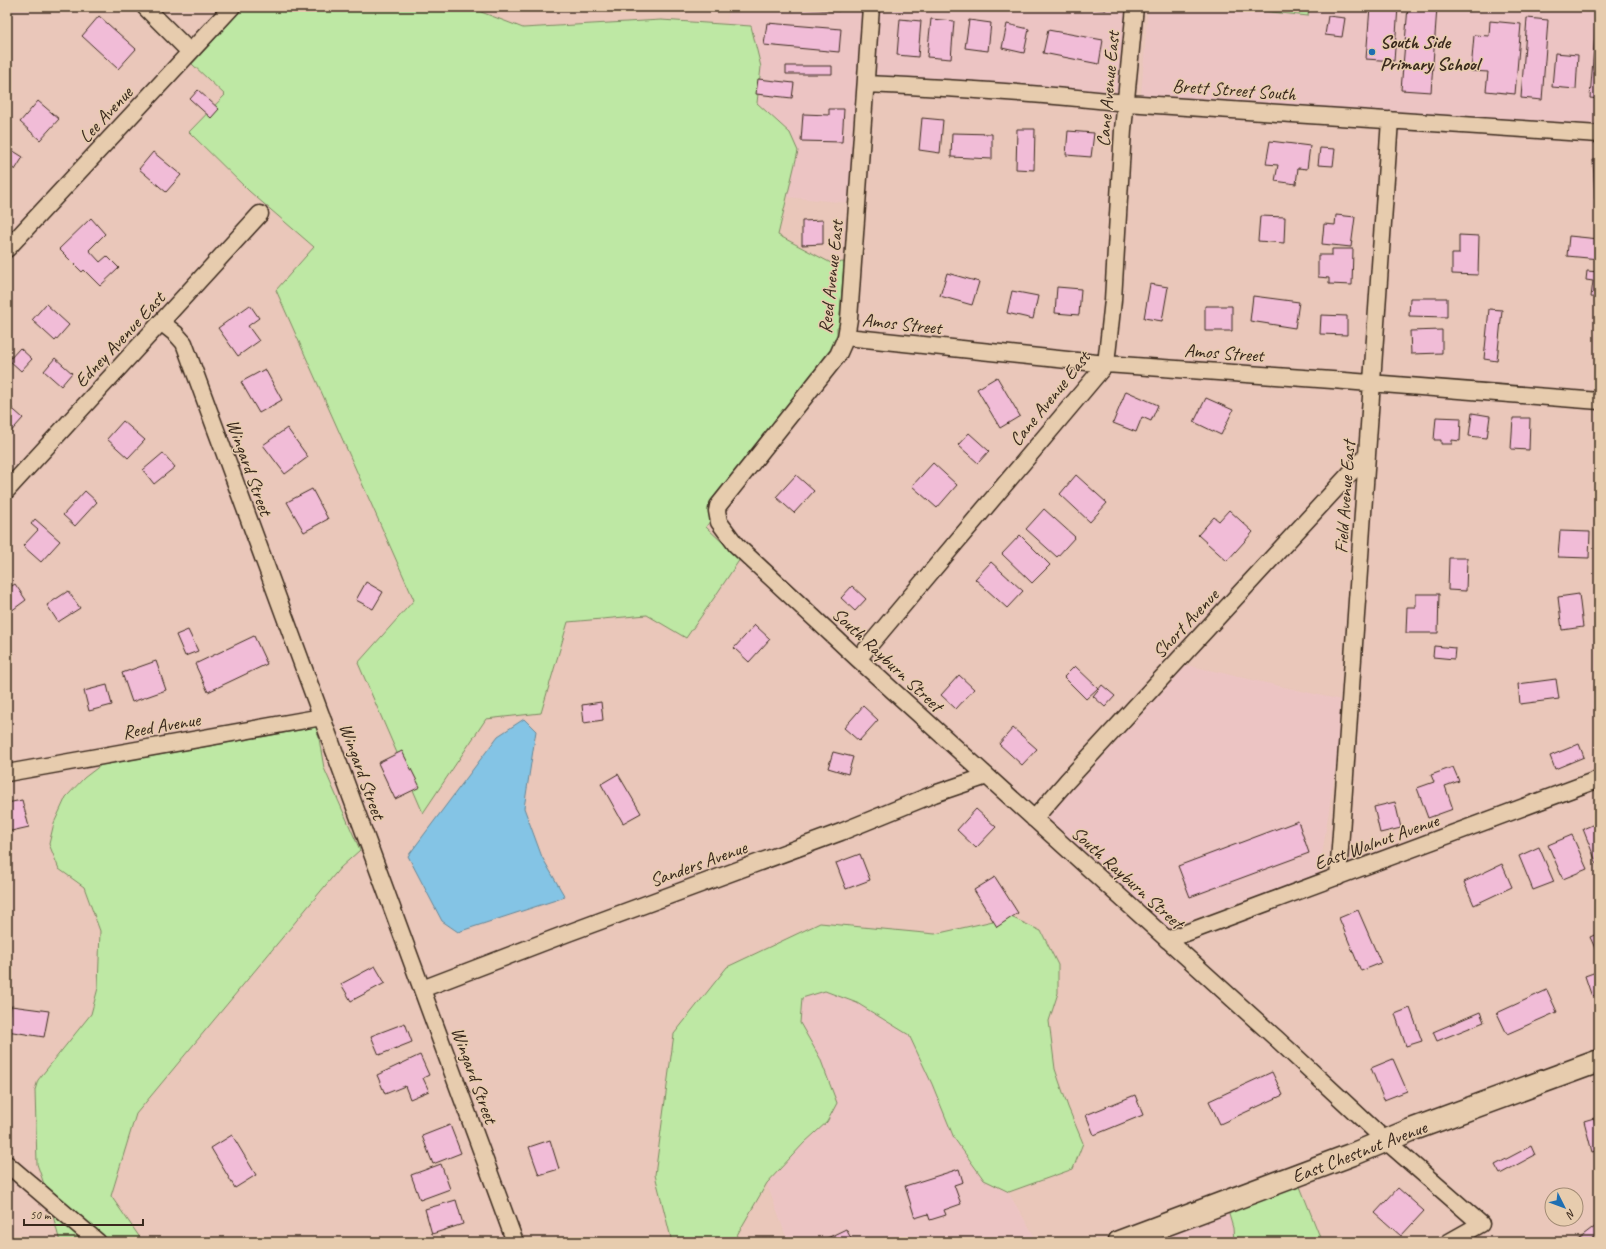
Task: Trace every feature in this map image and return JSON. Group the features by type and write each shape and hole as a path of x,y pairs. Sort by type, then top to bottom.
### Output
{"street":[{"path":"145,7 190,52"},
{"name":"Lee Avenue","path":"7,249 232,7"},
{"name":"Reed Avenue East","path":"724,531 719,522 717,511 718,506 838,355 846,337 849,319 871,7"},
{"name":"Cane Avenue East","path":"858,659 1106,364 1134,7"},
{"name":"Brett Street South","path":"866,84 1069,96 1126,103 1599,134"},
{"name":"Field Avenue East","path":"1338,876 1390,120"},
{"name":"Edney Avenue East","path":"7,490 260,214"},
{"name":"Wingard Street","path":"161,322 176,334 184,343 515,1242"},
{"name":"Amos Street","path":"846,337 1106,364 1599,401"},
{"name":"Short Avenue","path":"1034,819 1067,781 1366,456"},
{"name":"South Rayburn Street","path":"724,531 736,545 858,659 1168,940 1386,1141 1481,1224 1448,1242"},
{"name":"Reed Avenue","path":"7,773 322,718"},
{"name":"Sanders Avenue","path":"422,989 840,832 934,794 987,776"},
{"name":"East Walnut Avenue","path":"1168,940 1599,779"},
{"name":"East Chestnut Avenue","path":"1119,1242 1599,1061"},
{"path":"7,1164 98,1242"}],"shaded area":[{"path":"729,7 862,7 858,75 856,75 857,83 849,203 787,197 790,181 790,133 757,103 761,67 751,26 727,24"},
{"path":"880,7 1126,7 1118,93 875,76"},
{"name":"South Side Primary School","path":"1148,7 1599,7 1599,129 1141,97"},
{"path":"1187,665 1341,700 1337,758 1319,874 1167,928 1046,819"},
{"path":"825,991 857,1003 909,1035 932,1084 954,1138 984,1180 1008,1192 1038,1242 788,1242 767,1184 804,1143 827,1122 820,1058 799,1023 802,998"},
{"path":"1228,1211 1233,1228 1234,1242 1145,1242"}],"green space":[{"path":"244,7 468,7 523,28 661,20 751,26 761,67 757,103 790,133 798,151 778,235 831,263 844,262 839,328 837,328 837,334 830,350 711,500 708,508 710,521 706,527 740,559 686,638 647,615 568,622 541,713 486,719 423,813 358,663 414,600 276,290 314,247 249,191 189,132 225,95 192,64"},
{"path":"1263,7 1309,7 1308,16 1262,11"},
{"path":"317,727 324,768 360,850 340,868 136,1114 111,1196 143,1242 110,1242 44,1184 37,1164 35,1090 38,1080 91,1014 98,988 100,931 84,887 59,869 49,844 54,823 66,797 84,778 101,765"},
{"path":"1011,917 1041,931 1058,965 1058,993 1049,1021 1055,1069 1068,1107 1083,1143 1073,1169 1009,1192 984,1180 954,1138 932,1084 909,1035 857,1003 825,991 802,998 800,1023 820,1058 837,1103 827,1122 804,1143 767,1183 733,1242 672,1242 655,1175 674,1034 727,967 820,923 935,934"},
{"path":"1299,1184 1322,1242 1234,1242 1233,1228 1228,1211"},
{"path":"52,1212 86,1242 60,1242"}],"water":[{"path":"524,719 536,731 524,808 542,857 565,897 458,932 442,921 408,856 498,736"}],"building":[{"path":"785,7 839,7 839,11"},
{"path":"1083,7 1107,7 1106,10"},
{"path":"1370,7 1398,7 1394,61 1366,59"},
{"path":"1408,7 1437,7 1431,92 1401,90"},
{"path":"1597,7 1599,7 1599,99 1590,98"},
{"path":"99,16 136,49 118,69 82,36"},
{"path":"1328,16 1345,18 1342,37 1325,35"},
{"path":"1527,18 1548,20 1542,100 1521,98"},
{"path":"900,19 921,21 918,57 897,55"},
{"path":"931,19 954,21 951,59 927,57"},
{"path":"969,20 991,23 988,51 965,48"},
{"path":"1490,21 1521,24 1515,94 1486,91 1488,72 1471,71 1474,35 1489,36"},
{"path":"767,23 841,29 839,52 764,45"},
{"path":"1007,24 1029,29 1024,53 1002,48"},
{"path":"1048,30 1103,40 1099,64 1043,53"},
{"path":"1555,53 1578,55 1576,89 1552,87"},
{"path":"786,66 832,66 832,74 786,74"},
{"path":"758,79 794,83 792,98 756,94"},
{"path":"198,90 219,109 211,118 190,99"},
{"path":"38,101 59,119 40,140 20,122"},
{"path":"829,109 844,109 842,142 801,141 803,114 829,115"},
{"path":"922,118 943,120 940,153 919,150"},
{"path":"1017,129 1035,129 1034,170 1016,169"},
{"path":"1068,131 1094,133 1091,157 1066,155"},
{"path":"952,133 992,134 992,159 951,157"},
{"path":"1270,141 1310,146 1307,169 1298,168 1296,184 1275,181 1278,165 1266,164"},
{"path":"7,147 23,157 15,170 7,164"},
{"path":"1320,148 1335,149 1333,166 1318,165"},
{"path":"153,152 181,175 166,192 139,169"},
{"path":"1593,160 1599,160 1599,199 1595,199"},
{"path":"1336,215 1355,217 1351,247 1322,244 1324,224 1335,225"},
{"path":"1260,216 1285,217 1284,243 1258,241"},
{"path":"91,218 105,234 89,250 100,262 107,256 119,268 100,286 84,270 82,272 59,249"},
{"path":"823,220 823,244 802,245 802,221"},
{"path":"1459,235 1479,236 1478,275 1452,274 1452,254 1459,254"},
{"path":"1569,236 1599,239 1599,259 1567,256"},
{"path":"1332,249 1353,249 1352,285 1329,284 1329,278 1318,277 1318,255 1332,255"},
{"path":"1587,271 1599,272 1599,298 1591,297 1593,281 1586,280"},
{"path":"947,273 979,282 972,305 940,296"},
{"path":"1150,284 1168,287 1162,321 1144,318"},
{"path":"1057,287 1081,289 1079,315 1055,313"},
{"path":"1012,291 1038,296 1033,319 1007,313"},
{"path":"1253,296 1299,302 1295,328 1250,321"},
{"path":"1410,298 1447,298 1447,317 1409,316"},
{"path":"46,304 69,325 55,341 32,320"},
{"path":"250,305 259,318 248,326 259,341 238,356 218,328"},
{"path":"1205,306 1232,306 1232,331 1205,331"},
{"path":"1489,309 1502,310 1497,361 1484,359"},
{"path":"1321,315 1347,316 1347,335 1320,334"},
{"path":"1442,330 1442,353 1411,354 1410,331"},
{"path":"20,348 32,359 21,371 9,360"},
{"path":"55,358 72,373 61,386 44,371"},
{"path":"265,369 282,400 259,413 241,382"},
{"path":"997,377 1020,416 1000,428 977,389"},
{"path":"1126,391 1158,405 1151,421 1142,417 1136,432 1113,423"},
{"path":"1206,398 1233,410 1221,435 1194,422"},
{"path":"7,404 23,418 7,436"},
{"path":"1472,413 1490,416 1487,438 1469,436"},
{"path":"1436,417 1461,418 1460,441 1452,440 1452,444 1441,444 1441,440 1434,440"},
{"path":"1513,418 1530,418 1529,450 1511,449"},
{"path":"123,421 145,440 128,458 107,439"},
{"path":"287,428 308,457 285,474 263,445"},
{"path":"969,433 989,451 978,463 958,445"},
{"path":"163,453 175,467 154,484 143,470"},
{"path":"933,463 957,485 937,508 912,486"},
{"path":"796,475 814,491 794,513 776,497"},
{"path":"1076,475 1107,503 1090,522 1060,494"},
{"path":"312,489 328,519 304,532 287,502"},
{"path":"85,491 97,502 75,526 63,515"},
{"path":"1044,509 1075,537 1057,557 1026,529"},
{"path":"1229,510 1253,532 1227,561 1198,535 1214,517 1219,521"},
{"path":"35,519 60,541 41,562 23,546 38,530 31,524"},
{"path":"1560,531 1590,532 1589,558 1558,557"},
{"path":"1020,535 1050,565 1032,583 1002,554"},
{"path":"1449,558 1467,558 1466,591 1448,590"},
{"path":"991,562 1023,591 1007,608 975,579"},
{"path":"366,582 383,592 373,609 356,600"},
{"path":"15,584 26,600 7,614 7,589"},
{"path":"852,586 866,599 855,611 841,598"},
{"path":"68,591 80,608 58,622 47,605"},
{"path":"1416,594 1439,594 1438,633 1406,633 1407,607 1416,607"},
{"path":"1579,594 1583,627 1562,630 1558,597"},
{"path":"755,625 770,639 749,662 734,648"},
{"path":"188,630 198,651 185,656 176,635"},
{"path":"254,636 267,664 208,692 195,664"},
{"path":"1434,646 1455,648 1454,659 1433,657"},
{"path":"156,661 166,690 132,702 122,673"},
{"path":"1075,666 1098,688 1086,699 1064,677"},
{"path":"959,675 974,689 956,709 941,695"},
{"path":"1556,679 1559,699 1520,704 1518,684"},
{"path":"107,685 112,705 89,711 84,691"},
{"path":"1102,685 1115,696 1105,707 1093,696"},
{"path":"601,702 603,720 584,723 582,705"},
{"path":"863,706 878,720 859,741 844,728"},
{"path":"1013,728 1037,749 1022,765 999,744"},
{"path":"1579,744 1584,757 1555,769 1550,756"},
{"path":"402,751 420,787 395,799 378,763"},
{"path":"833,752 853,757 848,774 828,768"},
{"path":"1453,767 1459,781 1445,786 1453,809 1428,818 1417,788 1434,782 1431,775"},
{"path":"618,774 641,813 623,823 601,784"},
{"path":"22,800 29,827 7,832 7,803"},
{"path":"1395,802 1401,828 1380,833 1374,807"},
{"path":"976,809 996,827 976,848 957,830"},
{"path":"1298,821 1309,853 1190,897 1178,866"},
{"path":"1599,822 1599,869 1583,829"},
{"path":"1572,835 1587,869 1563,879 1548,845"},
{"path":"1539,847 1554,882 1533,890 1519,856"},
{"path":"860,854 870,880 846,889 836,863"},
{"path":"1502,864 1512,887 1474,905 1464,882"},
{"path":"995,877 1018,913 997,927 974,890"},
{"path":"1358,910 1381,963 1361,971 1339,918"},
{"path":"1599,933 1599,955 1598,955 1590,937"},
{"path":"375,966 385,983 351,1001 341,984"},
{"path":"1599,971 1599,994 1592,997 1585,976"},
{"path":"1547,990 1557,1012 1507,1034 1497,1013"},
{"path":"11,1006 49,1011 44,1037 7,1031"},
{"path":"1410,1008 1422,1041 1406,1046 1395,1014"},
{"path":"1480,1012 1484,1022 1437,1041 1433,1032"},
{"path":"405,1023 412,1042 379,1055 371,1036"},
{"path":"420,1055 429,1075 423,1078 429,1091 410,1099 405,1086 385,1094 377,1075"},
{"path":"1393,1059 1407,1091 1384,1100 1371,1068"},
{"path":"1272,1072 1283,1095 1220,1124 1209,1101"},
{"path":"1135,1095 1143,1115 1094,1135 1086,1115"},
{"path":"1594,1118 1595,1123 1599,1122 1599,1150 1592,1152 1584,1121"},
{"path":"450,1125 461,1153 433,1164 422,1136"},
{"path":"232,1135 256,1175 235,1188 211,1148"},
{"path":"550,1140 559,1169 539,1175 529,1147"},
{"path":"1531,1146 1535,1155 1500,1174 1495,1165"},
{"path":"441,1164 450,1189 420,1200 411,1175"},
{"path":"959,1169 963,1182 954,1185 961,1204 944,1210 946,1215 930,1220 928,1214 915,1218 905,1186"},
{"path":"1398,1188 1424,1211 1401,1236 1375,1213"},
{"path":"456,1200 463,1224 432,1234 425,1209"},
{"path":"1596,1226 1599,1230 1599,1234 1588,1242 1575,1242"},
{"path":"846,1229 853,1242 819,1242"}],"place":[{"name":"South Side Primary School","path":"1372,52"}]}
